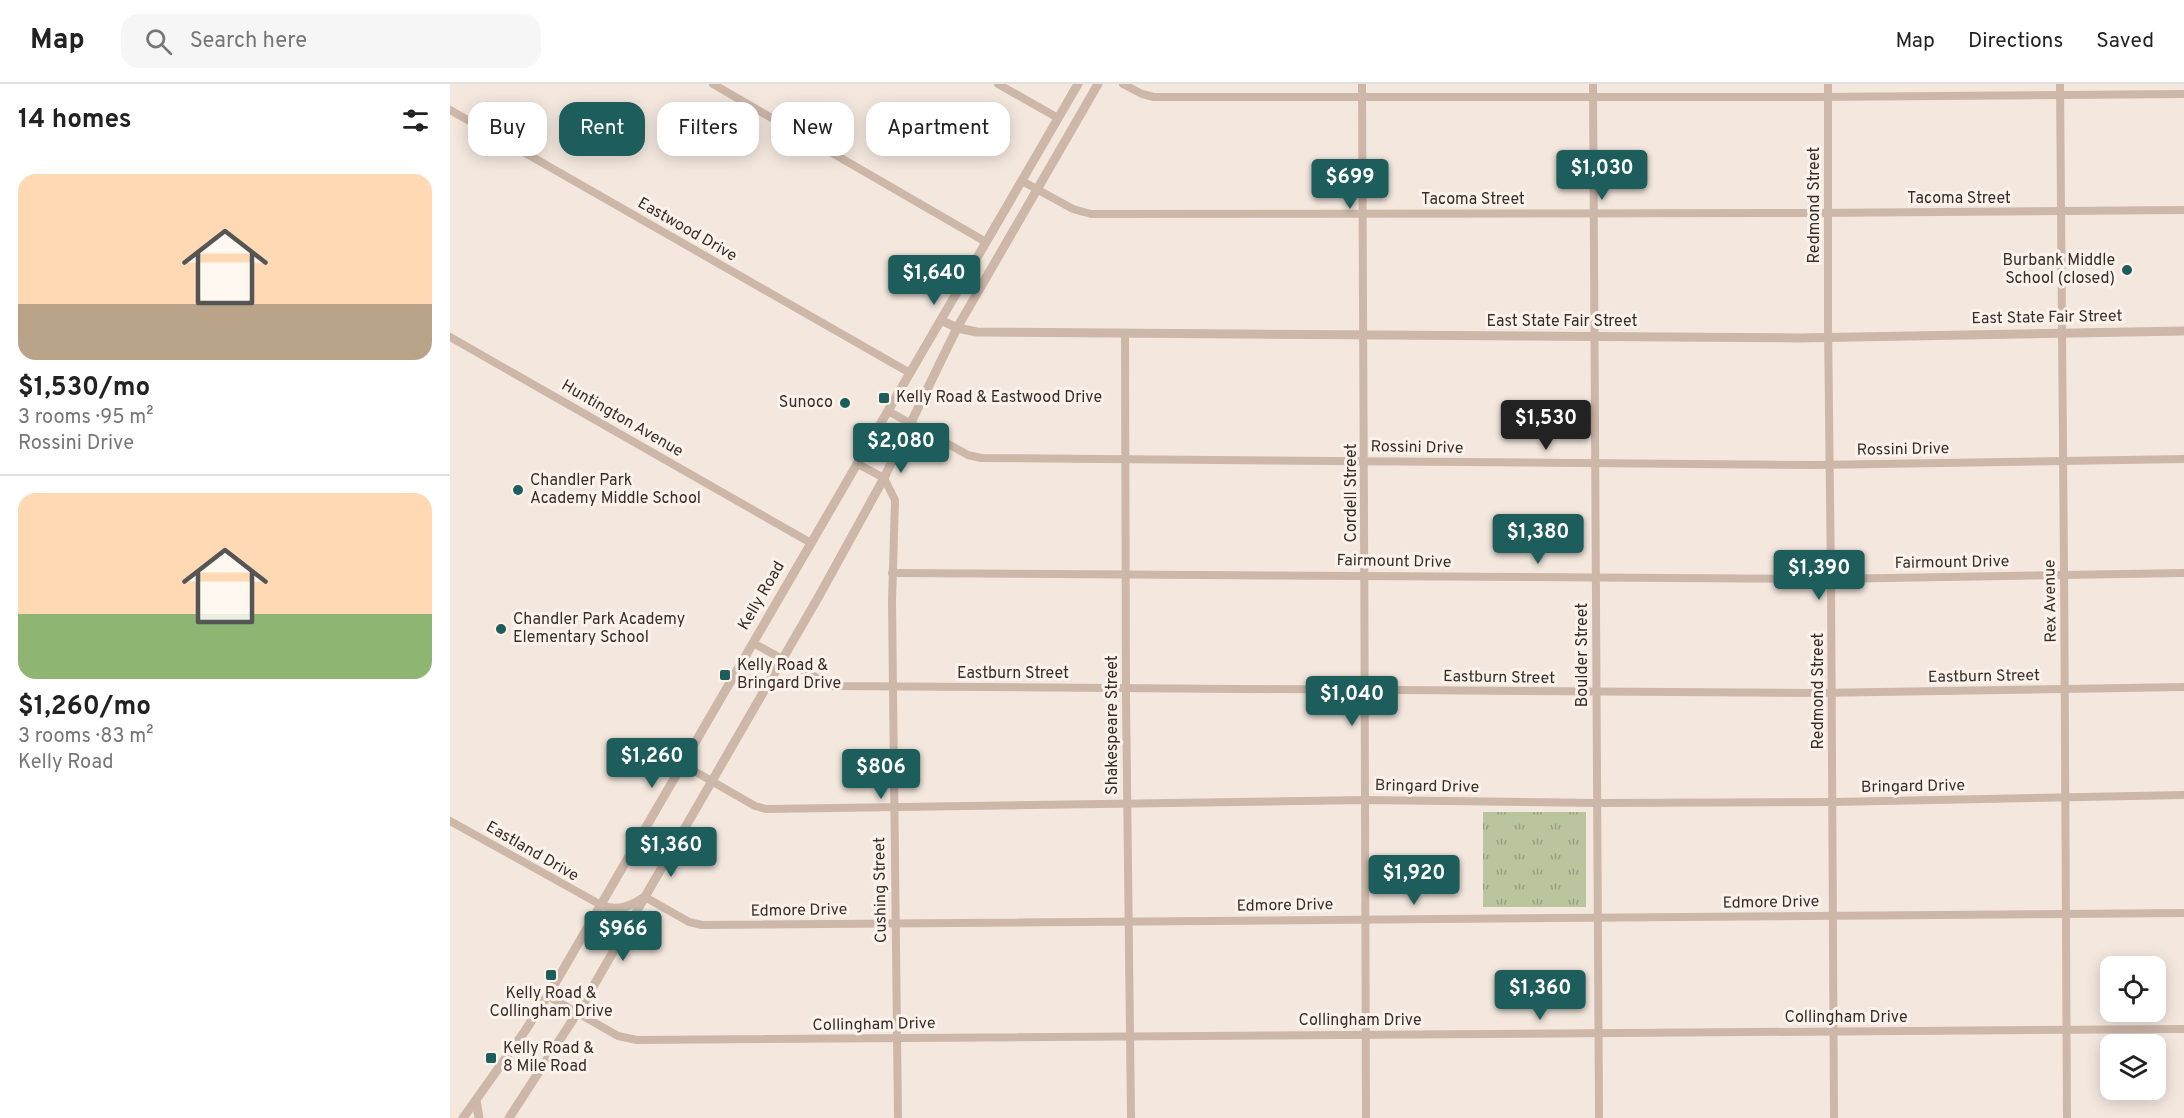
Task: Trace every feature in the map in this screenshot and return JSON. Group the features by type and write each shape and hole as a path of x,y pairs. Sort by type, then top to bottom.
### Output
{"street":[{"path":"713,84 986,242"},
{"path":"998,84 1058,118"},
{"name":"Kelly Road","path":"463,1118 548,996 1078,84"},
{"path":"509,1118 577,1013 782,660 884,478 957,328 1098,84"},
{"path":"1123,84 1142,94 1154,97 1593,98 2184,94"},
{"name":"Cordell Street","path":"1362,84 1366,1118"},
{"name":"Boulder Street","path":"1593,84 1596,692 1600,918 1599,1118"},
{"name":"Redmond Street","path":"1828,84 1834,1118"},
{"name":"Rex Avenue","path":"2060,84 2063,575 2067,798 2067,1118"},
{"name":"Eastwood Drive","path":"450,110 910,373"},
{"name":"Tacoma Street","path":"1022,181 1087,214 1594,214 2184,210"},
{"name":"East State Fair Street","path":"941,320 957,328 977,332 1594,337 2184,331"},
{"name":"Shakespeare Street","path":"1125,333 1124,459 1131,1118"},
{"name":"Huntington Avenue","path":"450,337 811,543"},
{"name":"Rossini Drive","path":"888,411 910,425 975,458 1830,465 2184,459"},
{"path":"858,464 884,478"},
{"name":"Cushing Street","path":"884,478 895,500 892,573 892,687 898,1118"},
{"name":"Fairmount Drive","path":"892,573 1831,579 2184,573"},
{"name":"Eastburn Street","path":"753,643 828,686 1832,693 2184,687"},
{"name":"Bringard Drive","path":"682,764 755,806 766,809 1365,800 1597,803 1833,802 2184,795"},
{"name":"Eastland Drive","path":"450,821 601,905"},
{"path":"601,905 609,909 619,909 645,897"},
{"name":"Edmore Drive","path":"645,897 693,924 2184,913"},
{"name":"Collingham Drive","path":"548,996 629,1040 2184,1029"},
{"path":"476,1100 479,1118"}],"green space":[{"path":"1483,812 1586,812 1586,907 1483,907"}],"place":[{"name":"Burbank Middle School (closed)","path":"2127,270"},
{"name":"Kelly Road & Eastwood Drive","path":"884,398"},
{"name":"Sunoco","path":"845,403"},
{"name":"Chandler Park Academy Middle School","path":"518,490"},
{"name":"Chandler Park Academy Elementary School","path":"501,629"},
{"name":"Kelly Road & Bringard Drive","path":"725,675"},
{"name":"Kelly Road & Collingham Drive","path":"551,975"},
{"name":"Kelly Road & 8 Mile Road","path":"491,1058"}]}
